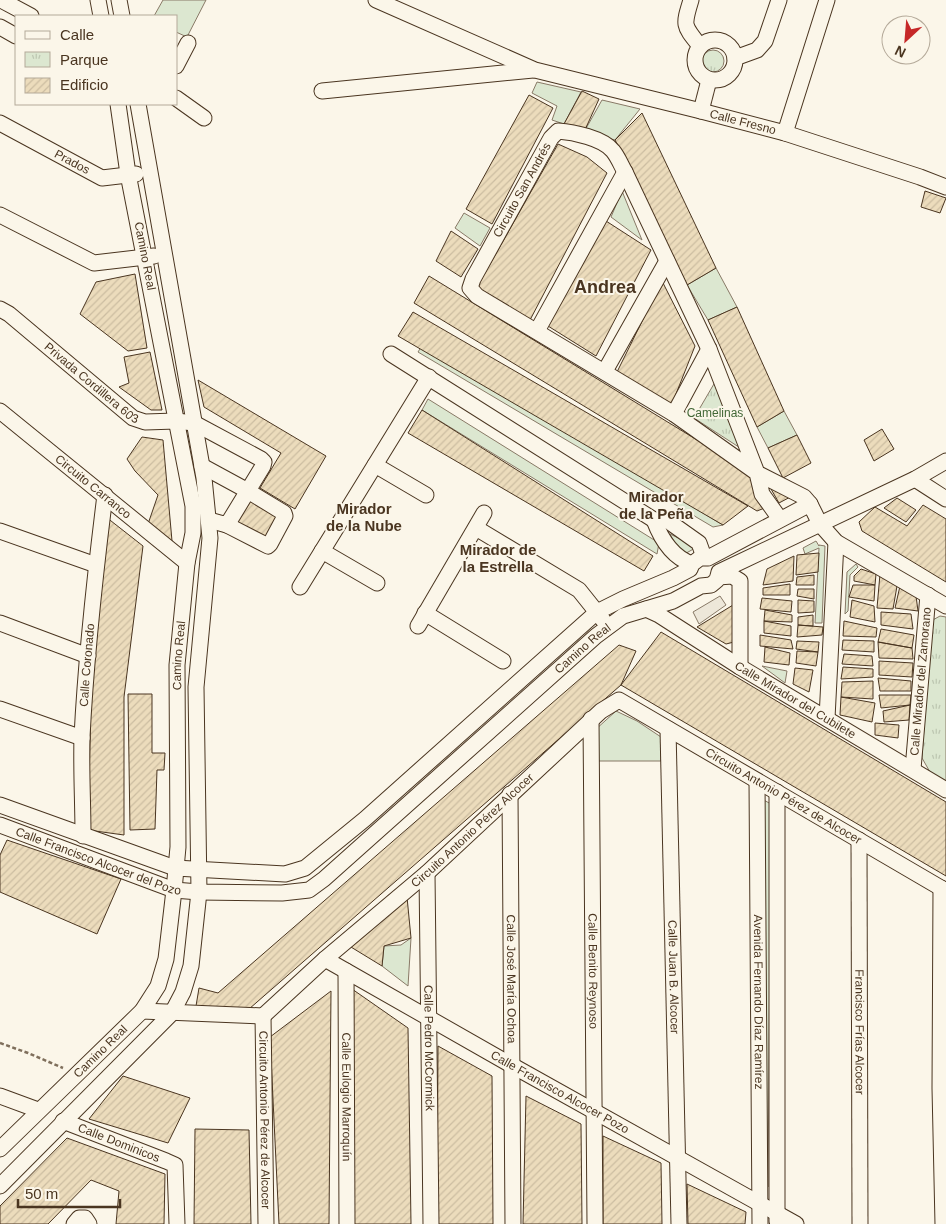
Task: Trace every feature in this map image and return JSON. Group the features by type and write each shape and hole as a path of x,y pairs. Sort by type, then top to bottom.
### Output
{"street":[{"path":"1,0 29,15"},
{"path":"98,0 101,15"},
{"name":"Calle Fresno","path":"376,0 534,70 701,110 785,133 946,187"},
{"path":"691,0 685,18 685,27 700,46"},
{"path":"736,58 757,50 765,41 779,0"},
{"path":"785,133 828,0"},
{"path":"0,27 15,35"},
{"path":"710,40 721,41 731,47 736,58 734,68 728,76 719,81 709,80 700,75 695,66 694,55 700,46 710,40"},
{"path":"178,62 188,43"},
{"name":"Calle Fresno","path":"322,91 534,70"},
{"path":"701,110 709,80"},
{"path":"178,99 204,118"},
{"name":"Camino Real","path":"0,1149 142,1011 158,986 166,959 174,890 178,847 177,665 187,563 193,533 193,506 128,174 118,105"},
{"name":"Camino Real","path":"0,1186 172,1013 183,992 191,966 199,892 196,687 210,538 209,520 202,466 138,105"},
{"name":"Prados","path":"0,123 102,178 150,172"},
{"name":"Circuito San Andrés","path":"780,519 762,494 757,473 710,348 613,150 603,142 570,132 558,131 551,138 478,270 470,288 477,296 674,414 757,473 804,497 810,504 820,524 836,542 946,606"},
{"path":"537,331 625,172"},
{"path":"0,215 94,263 165,255"},
{"path":"605,371 667,261"},
{"name":"Privada Cordillera 603","path":"0,309 9,314 133,418 145,422 194,422"},
{"path":"674,414 710,348"},
{"path":"390,354 654,520 668,521 699,543 699,562 692,579 712,580 732,576 740,581 740,667"},
{"path":"300,587 429,377"},
{"name":"Circuito Carranco","path":"0,411 187,563"},
{"path":"194,422 264,462 226,525"},
{"name":"Camino Real","path":"199,892 282,892 309,890 324,879 609,625 623,616 673,601 820,524 915,479 946,461"},
{"path":"375,465 426,495"},
{"path":"202,466 248,491 286,516 268,546 226,525 209,520"},
{"path":"915,479 946,499"},
{"name":"Calle Coronado","path":"82,836 82,738 96,566 105,495"},
{"name":"Camino Real","path":"198,869 285,874 305,868 597,612 631,595 673,578 699,562 810,504"},
{"path":"484,513 421,619 503,661"},
{"path":"654,520 660,535 676,557 699,562 716,563 712,580"},
{"path":"476,528 579,590 609,625"},
{"path":"0,531 96,566"},
{"path":"827,718 836,542"},
{"path":"322,551 377,583"},
{"name":"Calle Mirador del Zamorano","path":"913,769 928,595"},
{"name":"Calle Mirador del Cubilete","path":"646,609 659,615 740,667 946,790"},
{"path":"0,623 88,656"},
{"name":"Circuito Antonio Pérez Alcocer","path":"325,959 427,872 600,711 619,700"},
{"name":"Circuito Antonio Pérez de Alcocer","path":"619,700 943,890"},
{"path":"0,709 82,738"},
{"name":"Calle Benito Reynoso","path":"591,719 595,1224"},
{"name":"Calle Juan B. Alcocer","path":"668,729 679,1224"},
{"name":"Avenida Fernando Díaz Ramírez","path":"757,781 760,1224"},
{"name":"Avenida Fernando Díaz Ramírez","path":"777,792 777,1219"},
{"name":"Calle José María Ochoa","path":"510,794 513,1224"},
{"path":"2,830 7,808"},
{"name":"Calle Francisco Alcocer del Pozo","path":"7,808 175,868 198,869"},
{"name":"Calle Francisco Alcocer del Pozo","path":"2,830 174,890 199,892"},
{"name":"Francisco Frías Alcocer","path":"859,840 860,1224"},
{"name":"Calle Pedro McCormick","path":"427,872 431,1224"},
{"path":"943,890 940,1088 943,1224"},
{"name":"Circuito Antonio Pérez de Alcocer","path":"142,1011 263,1016 325,959"},
{"name":"Calle Francisco Alcocer Pozo","path":"325,959 760,1205 777,1219 796,1224"},
{"name":"Calle Eulogio Marroquín","path":"346,970 347,1224"},
{"name":"Circuito Antonio Pérez de Alcocer","path":"263,1016 266,1224"},
{"path":"0,1096 38,1110"},
{"name":"Calle Dominicos","path":"63,1121 175,1165 177,1224"},
{"path":"74,1224 79,1218 85,1218 89,1224"}],"path":[{"path":"0,1043 76,1074"}],"green space":[{"path":"163,0 206,0 187,37 178,33 178,15 155,15"},
{"path":"713,50 721,53 724,61 721,69 713,72 705,69 702,61 705,53"},
{"path":"537,82 581,92 564,124 552,120 557,106 532,93"},
{"path":"602,100 640,109 615,140 584,132"},
{"path":"622,191 642,240 611,217"},
{"path":"464,213 490,228 480,246 455,228"},
{"path":"716,268 737,307 708,320 687,285"},
{"path":"423,344 723,525 713,527 418,352"},
{"name":"Camelinas","path":"718,377 748,453 694,418"},
{"path":"428,399 659,543 657,554 422,410"},
{"path":"784,411 797,435 768,448 757,427"},
{"path":"670,534 697,547 681,556"},
{"path":"816,541 819,546 825,546 822,623 815,623 819,548 805,554 803,548"},
{"path":"856,564 858,567 850,575 848,611 845,614 847,572"},
{"path":"940,616 946,617 946,782 930,772 922,758 931,621"},
{"path":"762,666 787,671 785,683"},
{"path":"616,711 637,721 661,737 661,761 598,761 595,730"},
{"path":"760,798 771,804 768,1187"},
{"path":"411,938 408,986 382,966 384,946 401,945"}],"shaded area":[{"path":"720,596 726,605 699,624 693,612"}],"building":[{"path":"582,91 599,99 584,132 564,124"},
{"path":"529,95 553,108 492,224 466,209"},
{"path":"642,113 716,268 687,285 615,140"},
{"path":"558,144 587,157 607,173 530,320 477,287"},
{"path":"925,191 946,198 940,213 921,207"},
{"path":"606,221 651,250 596,356 548,326"},
{"path":"451,231 478,249 461,277 436,261"},
{"path":"135,274 147,348 128,351 80,314 96,282"},
{"path":"429,276 751,473 767,507 757,511 414,303"},
{"path":"662,281 695,346 672,404 617,372"},
{"path":"737,307 784,411 757,427 708,320"},
{"path":"413,312 748,506 723,525 398,336"},
{"path":"150,352 162,410 151,410 119,387 129,383 124,357"},
{"path":"198,380 326,456 295,509 260,488 281,453 204,407"},
{"path":"422,410 653,556 644,571 408,433"},
{"path":"882,429 894,449 874,461 864,440"},
{"path":"797,435 811,463 783,478 768,448"},
{"path":"142,437 163,440 172,541 148,524 158,495 135,471 127,459"},
{"path":"771,489 794,495 779,503"},
{"path":"897,498 916,510 906,522 884,508"},
{"path":"248,499 279,518 264,543 233,524"},
{"path":"923,505 946,519 946,582 862,531 859,522 875,507 907,526"},
{"path":"106,517 143,546 124,697 124,835 88,830 91,696"},
{"path":"819,553 818,572 796,575 797,555"},
{"path":"794,556 793,581 763,585 767,569"},
{"path":"861,569 876,574 875,585 854,581 854,576"},
{"path":"880,574 897,586 893,609 877,608"},
{"path":"814,575 814,585 796,585 797,577"},
{"path":"790,584 790,595 763,595 763,588"},
{"path":"853,585 875,585 874,601 849,597"},
{"path":"900,586 916,596 918,611 895,608"},
{"path":"798,589 814,589 814,599 797,596"},
{"path":"762,598 792,601 791,612 760,609"},
{"path":"798,600 814,601 814,612 798,613"},
{"path":"852,600 874,606 875,622 850,617"},
{"path":"738,602 734,642 726,644 697,627"},
{"path":"765,610 792,615 792,622 764,621"},
{"path":"881,612 911,614 913,629 881,625"},
{"path":"813,615 813,626 798,625 798,617"},
{"path":"764,621 791,626 791,636 764,633"},
{"path":"844,621 877,628 876,637 843,636"},
{"path":"798,625 823,627 822,635 797,637"},
{"path":"881,629 914,635 912,648 878,642"},
{"path":"661,632 946,802 946,876 621,685"},
{"path":"760,635 791,640 793,649 760,646"},
{"path":"843,640 874,641 874,652 842,650"},
{"path":"797,641 819,642 818,652 796,649"},
{"path":"878,642 912,648 913,659 879,658"},
{"path":"619,645 636,651 621,685 249,1009 196,1006 199,988 218,993"},
{"path":"765,647 790,653 789,665 764,662"},
{"path":"797,651 818,652 816,666 796,663"},
{"path":"844,654 872,656 873,666 842,664"},
{"path":"879,661 913,663 912,677 879,675"},
{"path":"843,667 873,669 873,677 841,679"},
{"path":"795,668 813,670 809,692 793,684"},
{"path":"878,678 911,681 911,691 880,691"},
{"path":"873,681 873,699 841,697 842,682"},
{"path":"128,694 152,694 152,753 165,753 164,770 157,770 155,829 130,830"},
{"path":"879,695 911,695 910,705 881,708"},
{"path":"841,697 875,703 872,722 840,715"},
{"path":"910,705 909,720 884,722 883,711"},
{"path":"875,723 899,725 898,738 875,735"},
{"path":"7,840 121,879 97,934 0,892 0,855"},
{"path":"407,897 411,938 384,946 382,966 346,944"},
{"path":"352,989 408,1028 411,1224 352,1224"},
{"path":"331,991 329,1224 279,1224 270,1037"},
{"path":"438,1046 492,1076 493,1224 437,1224"},
{"path":"123,1076 190,1098 168,1143 89,1119"},
{"path":"526,1096 581,1124 582,1224 523,1224"},
{"path":"195,1129 249,1130 251,1224 194,1224"},
{"path":"603,1136 661,1163 662,1224 603,1224"},
{"path":"67,1138 165,1174 164,1224 116,1224 119,1191 91,1180 48,1224 0,1224 0,1206"},
{"path":"687,1184 746,1212 745,1224 688,1224"}],"district":[{"name":"Andrea","path":"605,287"},
{"name":"Mirador de la Peña","path":"656,506"},
{"name":"Mirador de la Nube","path":"364,518"},
{"name":"Mirador de la Estrella","path":"498,558"}]}
